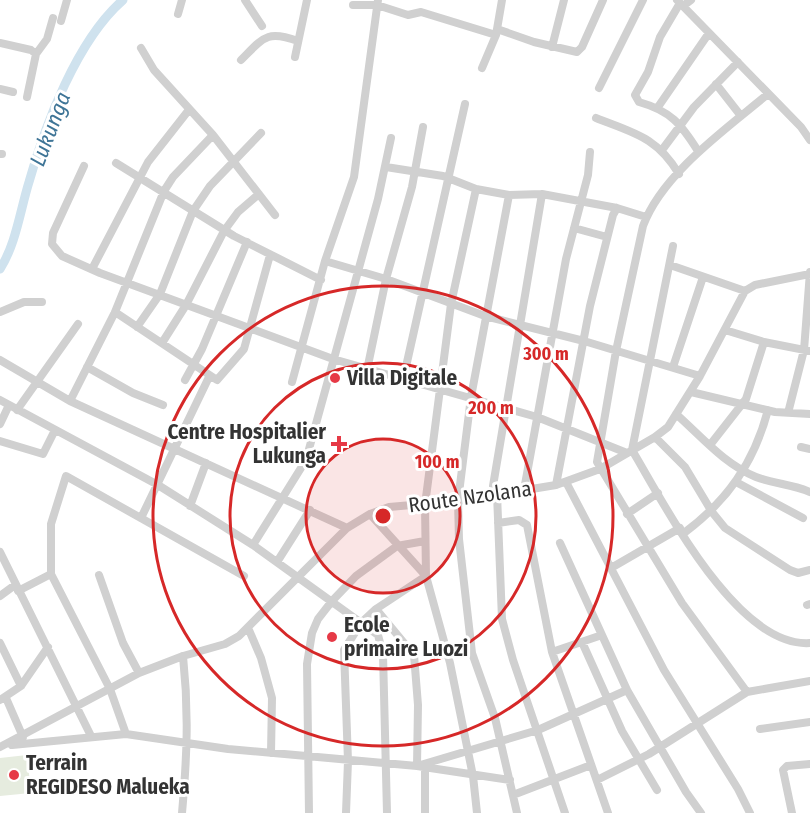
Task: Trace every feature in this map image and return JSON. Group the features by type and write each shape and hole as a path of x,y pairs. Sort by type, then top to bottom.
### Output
{"street":[{"path":"27,97 36,54 47,39 67,0"},
{"path":"178,14 182,0"},
{"path":"245,0 262,26"},
{"path":"295,57 307,0"},
{"path":"482,68 496,32 502,0"},
{"path":"552,47 564,0"},
{"path":"353,5 378,2 408,15 421,12 572,52 580,50 603,0"},
{"path":"599,88 643,0"},
{"path":"690,0 680,3 660,37 648,72 635,89 635,95 639,102 658,107 681,126 698,151"},
{"path":"292,382 325,261 354,177 378,2"},
{"path":"680,3 810,140"},
{"path":"658,107 708,33"},
{"path":"242,60 270,35 279,35 298,41"},
{"path":"0,43 31,50 36,54"},
{"path":"141,48 154,70 188,111 213,135 275,215"},
{"path":"662,150 694,107 738,62"},
{"path":"716,84 741,116"},
{"path":"0,89 13,92"},
{"path":"747,692 691,617 597,462 616,351 649,210 698,151 768,94"},
{"path":"403,380 421,293 450,179 465,104"},
{"path":"92,269 158,146 188,111"},
{"path":"596,118 652,142 662,150 679,174"},
{"path":"367,370 386,279 414,172 423,127"},
{"path":"137,327 160,294 193,211 210,186 261,133"},
{"path":"70,401 115,312 164,191 173,177 213,135"},
{"path":"253,545 306,460 386,167 391,138"},
{"path":"524,490 552,333 574,228 588,175 590,152"},
{"path":"116,163 164,191 224,231 321,280"},
{"path":"84,166 57,220 52,244 62,256 333,359 505,407 567,427 629,451 701,562 736,606 778,637 796,643 810,643"},
{"path":"386,167 450,179 476,189 509,195 542,194 580,203 617,208 646,217"},
{"path":"476,189 451,304 425,505 425,540 426,576 450,663 473,776 477,813"},
{"path":"162,343 186,305 224,231 238,212 260,194"},
{"path":"542,194 493,486 497,494 502,619 513,660 565,813"},
{"path":"509,195 471,397 458,501 459,539 472,653 502,741 517,813"},
{"path":"556,486 584,341 607,237 617,208"},
{"path":"574,228 607,237"},
{"path":"185,380 247,242"},
{"path":"629,451 673,246"},
{"path":"115,312 208,377 217,380 241,354 270,255"},
{"path":"325,261 386,279 485,316 584,341 700,376"},
{"path":"670,265 745,291 755,285 810,273 807,350 788,412"},
{"path":"674,368 703,277"},
{"name":"Route Nzolana","path":"2,746 23,737 139,674 183,656 225,644 249,630 347,528 370,514 388,507 458,501 556,486 600,469 655,437 668,427 700,376 745,291"},
{"path":"0,312 24,302 42,302"},
{"path":"17,410 78,324"},
{"path":"725,330 764,342 807,350"},
{"path":"710,445 743,404 750,391 764,342"},
{"path":"0,360 70,401 347,528"},
{"path":"87,367 133,393 163,405"},
{"path":"141,518 176,450 208,377"},
{"path":"690,392 768,410 810,414"},
{"path":"0,400 158,485 253,545 372,629 381,640 387,813"},
{"path":"0,424 9,405"},
{"path":"611,568 712,512 736,482 759,439 768,410"},
{"path":"676,414 721,457 742,471 764,480 787,483 810,492"},
{"path":"0,441 43,454 55,430"},
{"path":"655,437 685,467 712,512 725,528 772,561 794,572 810,570"},
{"path":"190,506 206,463"},
{"path":"126,734 110,689 51,574 51,524 66,476 244,576"},
{"path":"566,482 664,670 738,789 750,813"},
{"path":"736,482 802,518"},
{"path":"627,514 658,493"},
{"path":"277,562 310,510"},
{"path":"370,514 426,576"},
{"path":"498,523 523,520 527,525 552,652 608,813"},
{"path":"309,813 309,649 318,619 350,581 397,546 425,540"},
{"path":"560,543 627,690 701,813"},
{"path":"0,552 37,631 48,647 91,736"},
{"path":"0,596 51,574"},
{"path":"99,576 123,643 139,674"},
{"path":"346,813 348,761 344,650 361,623 376,609 426,576"},
{"path":"376,609 414,655 425,813"},
{"path":"249,630 261,658 272,698 271,753"},
{"path":"552,652 602,635"},
{"path":"582,642 608,700 638,759 657,790"},
{"path":"0,643 21,686"},
{"path":"23,737 3,699 21,686 48,647"},
{"path":"182,813 189,744 183,656"},
{"path":"597,780 660,748 747,692 810,681"},
{"path":"421,768 467,751 538,730 627,690"},
{"path":"760,729 810,722"},
{"path":"2,746 126,734 189,744 421,768 510,780"},
{"path":"792,813 783,770 787,766 810,764"},
{"path":"513,795 591,765"}],"shaded area":[{"name":"Terrain REGIDESO Malueka","path":"27,755 31,793 0,796 0,758"}],"waterway":[{"name":"Lukunga","path":"0,269 14,238 44,135 65,85 91,37 123,0"}],"place":[{"name":"Villa Digitale","path":"335,378"},
{"name":"Centre Hospitalier Lukunga","path":"339,444"},
{"name":"Ecole primaire Luozi","path":"332,637"},
{"name":"Terrain REGIDESO Malueka","path":"14,775"}]}
